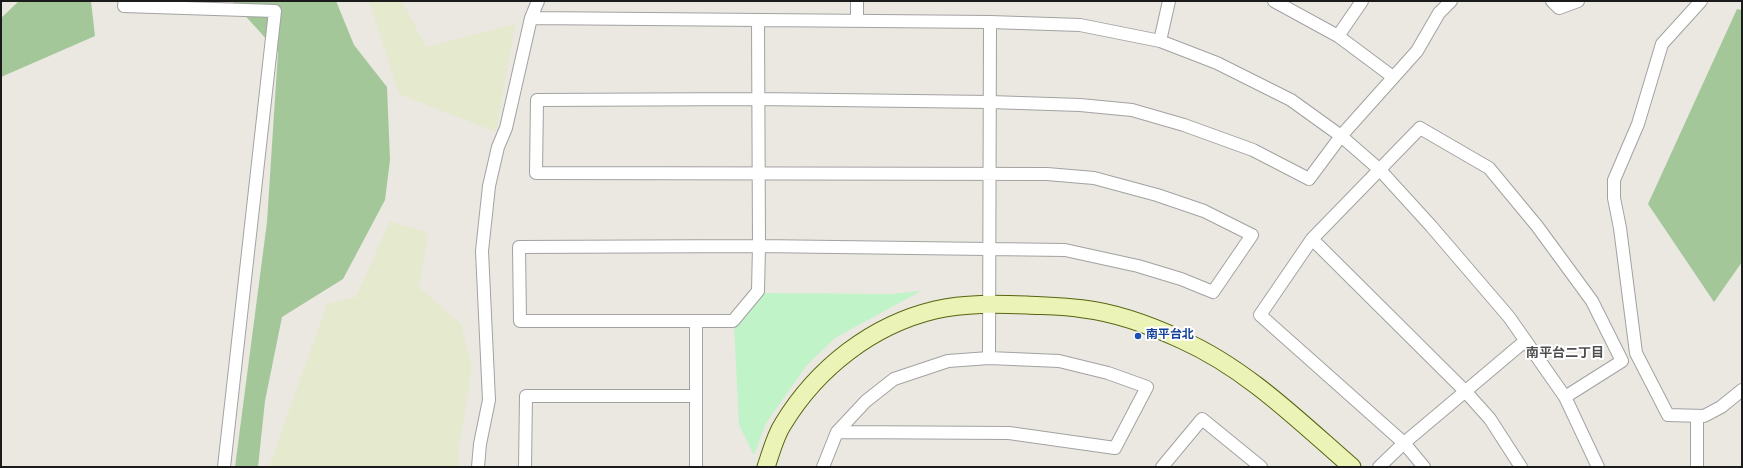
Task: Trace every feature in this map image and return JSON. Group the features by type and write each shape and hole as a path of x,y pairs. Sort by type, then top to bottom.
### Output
{"street":[{"path":"125,1 124,6 274,11 224,467"},
{"path":"478,467 480,444 489,400 482,251 489,186 498,147 506,128 531,18 538,1"},
{"path":"857,1 857,21"},
{"path":"1160,42 1169,1"},
{"path":"1274,1 1338,36 1393,77"},
{"path":"1338,36 1362,1"},
{"path":"758,20 758,99 759,173 759,246 758,291 733,321 520,321 518,246 759,246 1066,250 1138,266 1181,279 1213,292 1252,235 1204,211 1157,195 1094,178 1047,174 990,175 759,173 536,173 537,100 758,99 990,102 1080,105 1132,110 1184,126 1252,150 1308,179 1341,136 1417,51 1439,13 1451,1"},
{"path":"1552,1 1559,8 1578,1"},
{"path":"1696,3 1662,44 1638,124 1614,180 1614,198 1620,228 1636,353 1668,415 1704,416 1721,407 1742,390"},
{"path":"531,18 990,22 1080,25 1160,42 1217,63 1291,100 1341,136 1380,170 1499,306 1525,341 1565,397 1598,467"},
{"path":"989,358 990,22"},
{"path":"1424,467 1404,443 1260,315 1312,239 1420,128 1489,168 1537,226 1592,301 1622,361 1565,397"},
{"path":"1312,239 1465,391 1490,419 1521,467"},
{"path":"766,467 782,425 820,376 842,355 871,336 903,320 935,310 963,305 990,303 1085,309 1116,316 1183,340 1243,376 1352,467"},
{"path":"696,321 696,467"},
{"path":"1379,467 1404,443 1525,341"},
{"path":"823,467 837,432 866,402 894,379 948,361 989,358 1059,361 1108,373 1147,387 1115,448 1010,433 837,432"},
{"path":"525,467 526,396 696,396"},
{"path":"1697,416 1697,467"},
{"path":"1162,467 1202,418 1261,467"}],"green space":[{"path":"19,1 91,1 95,36 1,77 1,18"},
{"path":"232,1 336,1 354,45 387,87 390,160 385,200 343,279 282,317 265,401 258,467 235,467 267,222 278,52"},
{"path":"369,1 402,1 426,47 515,24 496,132 399,94"},
{"path":"1737,9 1742,10 1742,262 1714,302 1648,204"},
{"path":"390,221 428,233 419,287 461,324 472,367 458,453 460,467 269,467 327,304 356,297"},
{"path":"921,291 835,338 807,365 766,423 754,455 739,425 734,325 764,293 890,294"}],"place":[{"name":"南平台北","path":"1138,336"}],"district":[{"name":"南平台二丁目","path":"1565,354"}]}
